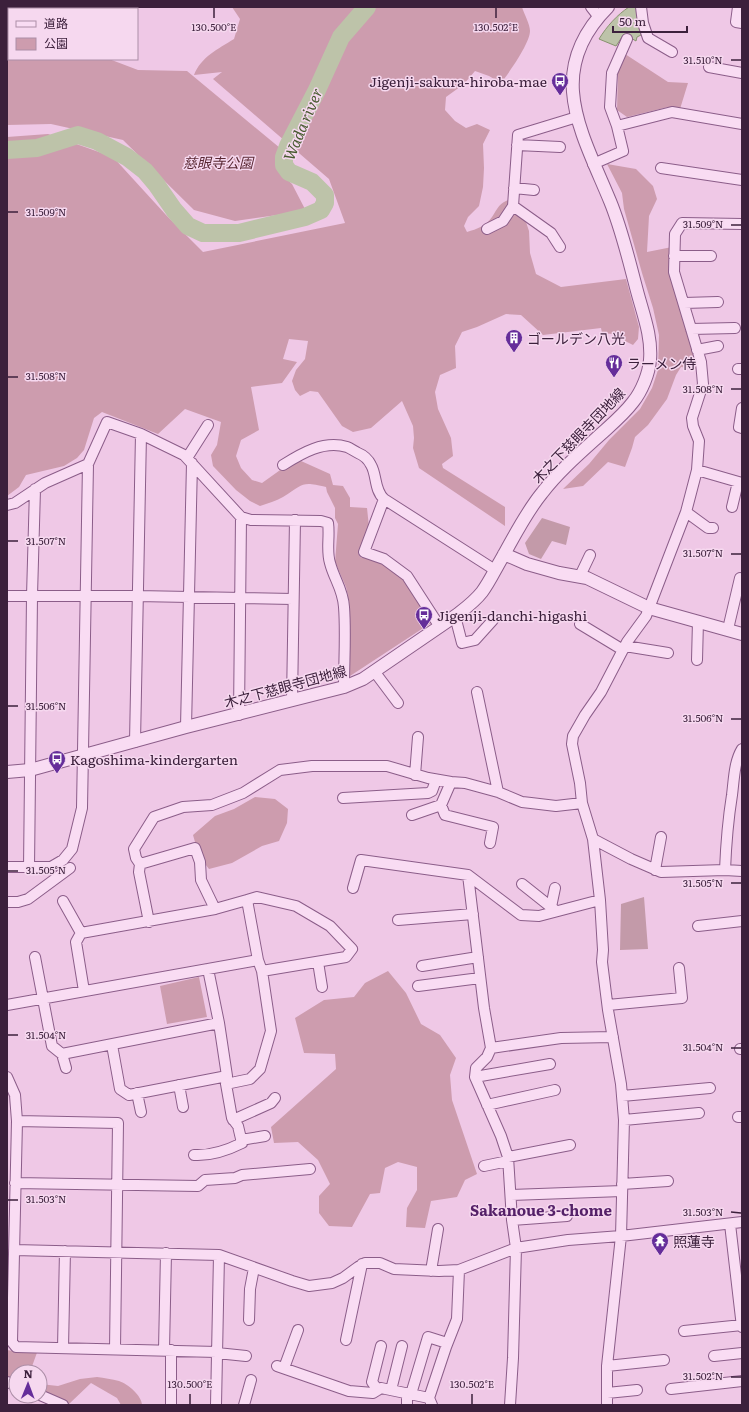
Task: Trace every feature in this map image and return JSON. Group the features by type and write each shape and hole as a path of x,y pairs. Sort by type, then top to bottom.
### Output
{"street":[{"name":"木之下慈眼寺団地線","path":"7,772 30,770 84,756 186,727 344,687 363,679 473,602 495,570 526,514 541,494 560,473 634,401 647,373 650,361 650,344 646,324 618,222 586,146 574,106 572,92 575,63 586,33 595,12 608,7"},
{"path":"641,7 643,22 648,38 672,52"},
{"path":"738,7 736,22 742,23"},
{"path":"593,164 623,151 617,126 610,107 612,73 626,51 627,39"},
{"path":"709,67 722,65 742,73"},
{"path":"617,126 672,112 742,124"},
{"path":"487,229 503,221 513,206 518,135 577,117"},
{"path":"517,145 560,148"},
{"path":"661,168 742,180"},
{"path":"514,188 534,190"},
{"path":"513,206 551,233 560,247"},
{"path":"607,1405 606,1366 621,1236 624,1120 618,1062 612,1037 602,962 603,950 600,900 593,839 582,803 580,783 573,752 573,736 601,692 624,648 646,616 686,512 698,470 699,441 693,426 692,418 704,384 701,362 674,272 675,234 682,223 742,224"},
{"path":"674,256 711,256"},
{"path":"684,303 718,302"},
{"path":"692,329 735,328"},
{"path":"697,350 718,346"},
{"path":"742,408 739,427 742,428"},
{"path":"7,867 51,868 62,860 72,849 82,808 88,464 107,422 141,434 184,455 241,517 251,520 321,521 328,523 330,534 328,548 329,563 340,586 344,606 344,687"},
{"path":"186,727 190,460 208,425"},
{"path":"134,742 141,434"},
{"path":"283,465 300,455 322,446 330,445 347,447 365,456 371,464 379,495 495,570"},
{"path":"7,505 15,503 45,483 88,464"},
{"path":"698,470 740,482 732,507"},
{"path":"29,868 32,596 35,489"},
{"path":"384,499 364,552 384,559 407,576 440,626"},
{"path":"686,512 708,528 713,528"},
{"path":"239,714 241,517"},
{"path":"292,700 295,520"},
{"path":"504,554 527,564 559,573 587,578 649,608 742,634"},
{"path":"580,576 590,555"},
{"path":"728,629 740,578"},
{"path":"7,596 137,596 293,599"},
{"path":"455,616 462,643 475,640 493,620"},
{"path":"697,660 698,621"},
{"path":"580,624 624,648 668,653"},
{"path":"374,671 398,702"},
{"path":"477,692 498,792"},
{"path":"415,775 418,737"},
{"path":"725,870 726,838 733,783 738,755 742,749"},
{"path":"149,922 139,872 140,864 136,858 134,850 154,817 183,807 212,805 243,793 280,770 312,766 387,766 436,780 465,783 498,792 522,802 556,806 582,803"},
{"path":"342,798 428,793 432,791 436,780"},
{"path":"412,815 441,805 451,782"},
{"path":"441,805 446,815 493,827 490,843"},
{"path":"655,870 661,837"},
{"path":"593,839 631,859 661,872 725,870 742,871"},
{"path":"140,864 195,848 200,862 201,880 215,909"},
{"path":"353,888 361,860 468,875 521,915 539,916 553,909 600,900"},
{"path":"7,902 18,902 28,899 70,868"},
{"path":"468,875 480,978 491,1048 487,1057 476,1068 475,1078 501,1136 508,1159 512,1220 516,1248 513,1358 510,1405"},
{"path":"522,884 553,909"},
{"path":"553,909 555,888"},
{"path":"81,933 215,909 257,897 296,906 330,926 352,949 346,957 262,971"},
{"path":"112,1045 120,1089 129,1094 179,1085 250,1079 260,1069 271,1031 262,971 258,960 247,900"},
{"path":"63,901 81,933"},
{"path":"398,920 472,914"},
{"path":"698,926 731,918 742,921"},
{"path":"81,933 76,942 84,991"},
{"path":"35,957 52,1046 62,1054 66,1068"},
{"path":"422,966 478,957"},
{"path":"7,1005 258,960"},
{"path":"318,962 322,987"},
{"path":"608,1005 682,998 679,968"},
{"path":"194,1155 204,1155 229,1150 242,1143 238,1126 232,1118 219,1023 208,969"},
{"path":"418,986 480,978"},
{"path":"62,1054 219,1023"},
{"path":"491,1048 561,1038 612,1037"},
{"path":"475,1078 529,1063 550,1064"},
{"path":"7,1077 15,1095 11,1102 17,1121 12,1342 16,1347 168,1350 246,1356"},
{"path":"179,1085 183,1108"},
{"path":"622,1096 710,1088"},
{"path":"487,1105 555,1090"},
{"path":"137,1093 141,1112"},
{"path":"233,1120 271,1103 275,1098"},
{"path":"624,1120 700,1113"},
{"path":"17,1121 118,1123 115,1252 115,1349"},
{"path":"241,1140 265,1136"},
{"path":"484,1166 570,1145"},
{"path":"15,1183 198,1186 205,1180 236,1178 242,1174 310,1169"},
{"path":"511,1195 622,1187 668,1181"},
{"path":"512,1220 567,1216"},
{"path":"14,1250 219,1255 309,1286 332,1283 343,1278 362,1264 366,1263 380,1264 394,1269 431,1271 459,1270 516,1248 568,1240 621,1236 742,1222"},
{"path":"684,1331 742,1321 730,1224"},
{"path":"431,1271 438,1229"},
{"path":"63,1348 65,1251"},
{"path":"166,1253 171,1405"},
{"path":"216,1405 219,1255"},
{"path":"346,1340 362,1264"},
{"path":"249,1320 250,1289 254,1268"},
{"path":"298,1330 281,1367 349,1391 373,1393 381,1388 409,1393 431,1402 447,1342 457,1319 459,1270"},
{"path":"407,1405 409,1393 428,1337 447,1342"},
{"path":"378,1390 372,1382 381,1346"},
{"path":"391,1390 402,1346"},
{"path":"714,1356 742,1353"},
{"path":"606,1366 664,1360"},
{"path":"244,1405 251,1380"},
{"path":"671,1389 742,1381"},
{"path":"607,1393 637,1390"},
{"path":"48,1398 63,1405"}],"green space":[{"name":"慈眼寺公園","path":"7,7 19,7 8,8 8,60 112,60 138,70 187,71 280,148 278,171 292,184 306,211 235,221 194,210 123,140 51,124 7,125"},
{"path":"232,7 522,7 529,25 529,36 527,43 501,83 489,76 475,71 464,84 446,97 445,110 455,121 466,128 477,124 490,130 483,144 483,187 479,206 468,217 464,226 467,232 481,227 490,220 502,203 513,199 519,215 526,222 529,231 530,253 536,274 561,287 626,279 639,327 638,339 633,345 625,341 623,335 602,333 601,328 543,335 521,315 506,314 462,332 455,346 456,368 440,375 435,392 438,409 451,438 453,456 442,464 443,468 505,507 505,526 419,468 413,448 413,426 402,401 371,428 353,432 342,426 318,392 310,391 300,396 295,390 292,381 296,370 305,359 308,341 289,339 283,359 297,362 282,383 251,387 259,430 241,440 236,456 241,468 252,480 262,483 283,468 301,461 330,474 333,485 343,486 350,498 350,507 367,508 369,527 358,553 360,557 383,562 404,579 431,623 350,676 348,675 348,596 346,587 335,562 338,524 335,518 335,508 326,487 312,484 303,485 275,501 260,506 250,501 236,490 213,466 211,455 217,445 221,422 185,409 158,434 102,412 94,418 84,450 77,458 64,466 26,475 19,487 7,496 7,137 48,134 113,157 166,215 203,252 345,223 329,179 213,79 222,72 194,75 201,63 206,58 234,39 240,19"},
{"path":"625,54 668,82 688,83 680,109 668,107 627,117 617,110 618,70"},
{"path":"607,164 636,169 653,186 657,199 649,216 647,252 672,247 695,351 697,369 681,367 676,375 667,399 648,425 635,437 625,467 608,462 583,486 563,489 589,464 609,440 640,409 652,388 658,370 659,335 653,308 624,209 622,193"},
{"path":"255,797 275,799 288,809 287,823 279,841 262,846 232,863 209,869 199,856 193,835 215,816 234,809"},
{"path":"388,971 406,993 421,1024 440,1035 456,1058 450,1075 452,1100 477,1174 465,1180 457,1197 431,1201 425,1228 406,1227 407,1208 417,1190 417,1167 398,1162 385,1168 380,1193 370,1194 352,1227 329,1226 319,1213 319,1196 330,1184 318,1160 298,1142 274,1143 271,1127 336,1069 335,1054 304,1053 295,1018 324,1000 354,997 365,983"},
{"path":"199,977 207,1017 167,1024 160,986"},
{"path":"39,1347 33,1364 8,1364 7,1379 7,1350 24,1353"},
{"path":"97,1377 116,1380 134,1391 140,1398 142,1405 121,1405 117,1398 91,1383 69,1404 48,1395 48,1385 58,1386 80,1379"}],"shaded area":[{"path":"629,7 637,7 641,35 637,37 636,41 624,34 616,46 599,39 612,21"},
{"path":"542,518 570,527 566,545 552,541 541,559 529,554 525,543"},
{"path":"644,897 648,949 620,950 621,904"}],"waterway":[{"name":"Wada river","path":"7,150 37,148 78,135 97,141 127,157 145,171 188,226 203,233 239,233 305,217 321,210 325,203 325,195 312,182 289,172 284,165 284,157 341,37 367,7"}],"place":[{"name":"Jigenji-sakura-hiroba-mae","path":"560,96"},
{"name":"ゴールデン八光","path":"514,353"},
{"name":"ラーメン侍","path":"614,378"},
{"name":"Jigenji-danchi-higashi","path":"424,630"},
{"name":"Kagoshima-kindergarten","path":"57,774"},
{"name":"照蓮寺","path":"660,1256"}],"district":[{"name":"Sakanoue 3-chome","path":"541,1209"}]}
